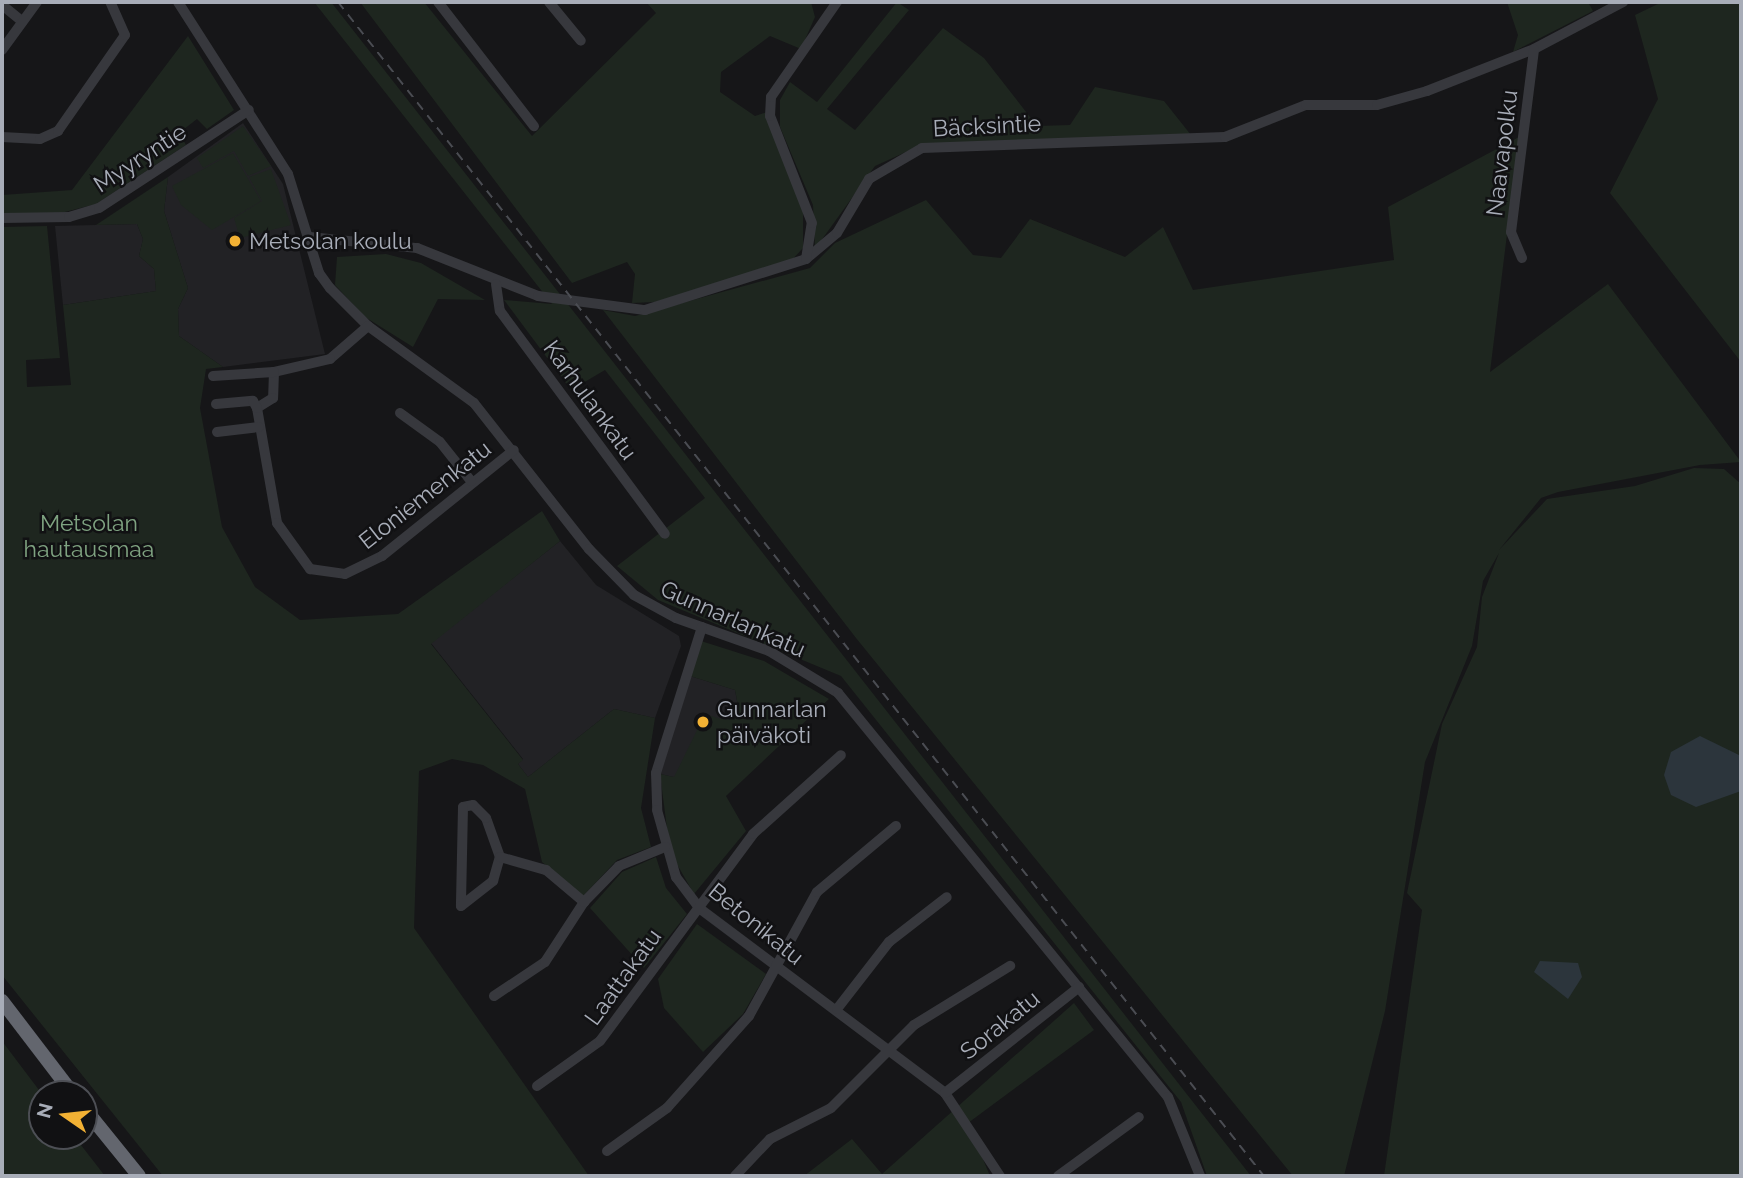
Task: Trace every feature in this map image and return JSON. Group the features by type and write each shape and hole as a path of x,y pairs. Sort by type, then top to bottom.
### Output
{"highway":[{"path":"2,1001 62,1080"},
{"path":"98,1125 139,1176"}],"street":[{"path":"2,50 37,2"},
{"path":"2,137 40,139 58,131 125,36 110,2"},
{"name":"Gunnarlankatu","path":"178,2 288,174 310,237 319,273 368,326 474,403 627,589 702,627 769,651 833,689 1173,1104 1200,1176"},
{"path":"438,2 534,126"},
{"path":"549,2 581,41"},
{"path":"806,259 810,213 770,116 771,97 837,2"},
{"name":"Bäcksintie","path":"310,237 417,248 496,284 578,305 645,310 806,259 837,233 869,179 922,148 1205,141 1306,105 1398,100 1534,49 1623,2"},
{"path":"2,5 22,21"},
{"name":"Naavapolku","path":"1522,258 1511,232 1534,49"},
{"name":"Myyryntie","path":"2,218 69,217 99,208 249,110"},
{"name":"Karhulankatu","path":"496,284 500,311 665,534"},
{"path":"214,376 274,372 330,359 368,326"},
{"path":"216,404 253,401 257,408 273,398 274,372"},
{"name":"Eloniemenkatu","path":"257,408 277,523 292,551 322,574 345,574 382,556 471,481 514,450"},
{"path":"400,413 440,442 471,481"},
{"path":"218,432 259,427"},
{"name":"Betonikatu","path":"702,627 656,773 665,847 676,877 699,908 775,967 890,1048 945,1093 1000,1176"},
{"name":"Laattakatu","path":"537,1086 600,1041 753,834 841,755"},
{"path":"473,805 486,818 500,857 493,881 461,906 463,807 473,805"},
{"path":"607,1152 667,1108 749,1016 817,892 896,825"},
{"path":"494,996 545,962 584,902 619,866 665,847"},
{"path":"500,857 546,870 584,902"},
{"path":"837,1009 889,942 947,897"},
{"path":"735,1176 771,1139 831,1108 890,1048 1010,966"},
{"name":"Sorakatu","path":"945,1093 1079,987"},
{"path":"1058,1176 1139,1117"}],"shaded area":[{"name":"Metsolan koulu","path":"243,123 283,184 325,354 223,367 179,336 178,309 188,288 164,211 168,177"},
{"path":"137,224 143,239 139,256 154,269 156,291 63,305 55,226"},
{"path":"560,541 596,585 679,636 681,646 655,718 614,709 528,777 518,764 523,759 431,643"},
{"name":"Gunnarlan päiväkoti","path":"690,676 735,690 739,711 682,779 660,774"},
{"path":"1700,736 1741,756 1741,791 1696,807 1671,795 1664,775 1671,752"},
{"path":"1540,961 1578,963 1582,977 1568,999 1534,972"}],"green space":[{"path":"314,2 331,2 1251,1176 1207,1176 1181,1102 841,676 658,600 617,566 705,498 605,370 571,390 504,300 552,304"},
{"path":"360,2 424,2 532,136 656,13 646,2 811,2 815,17 801,49 770,36 721,72 720,92 755,116 767,112 803,195 803,248 791,261 655,302 632,303 635,274 627,262 572,283"},
{"path":"897,2 909,10 827,109 855,130 943,28 984,58 1037,126 1070,125 1095,87 1164,101 1191,135 919,146 875,166 815,249 813,205 780,127 780,100 790,82 817,102"},
{"path":"1507,2 1588,2 1593,11 1513,52 1518,35"},
{"path":"1662,2 1741,2 1741,362 1610,193 1658,99 1635,15"},
{"path":"188,36 234,110 207,129 197,119 179,133 186,145 96,204 57,214 2,213 2,195 72,190"},
{"path":"243,126 271,166 248,176 234,151 203,168 197,158"},
{"path":"1519,137 1490,372 1608,284 1741,462 1700,465 1558,492 1541,498 1499,550 1547,499 1635,486 1694,468 1724,469 1741,484 1741,1176 1384,1176 1422,910 1407,893 1442,724 1477,647 1482,597 1499,553 1483,581 1472,646 1425,762 1385,1011 1344,1176 1293,1176 856,638 603,310 635,316 810,268 835,243 926,200 973,255 1001,258 1030,219 1125,257 1163,227 1193,290 1394,260 1388,207"},
{"path":"233,153 261,201 212,230 181,205 172,186"},
{"path":"271,169 291,225 240,238 234,218 262,201 249,177"},
{"name":"Metsolan hautausmaa","path":"168,177 164,211 188,288 178,309 179,336 223,367 206,369 200,408 222,527 255,587 300,620 398,614 542,511 560,541 431,644 523,760 518,764 528,777 614,709 655,718 641,808 651,847 617,860 583,896 542,862 525,789 483,765 452,759 419,771 414,928 589,1176 163,1176 98,1095 98,1080 86,1080 2,975 2,227 47,226 60,358 26,360 27,387 71,385 63,305 156,291 154,269 139,256 143,239 137,224 96,225"},
{"path":"386,254 421,263 485,300 438,299 413,347 365,317 335,285 337,257"},
{"path":"701,641 764,661 829,699 726,796 746,831 694,894 670,852 660,774 674,777 705,714 721,719 723,713 739,711 735,690 690,676"},
{"path":"656,857 666,888 687,914 644,968 590,908 622,872"},
{"path":"697,924 766,974 743,1014 703,1052 664,1008 658,979"},
{"path":"1074,1003 1094,1030 968,1123 990,1176 804,1176 852,1139 882,1174"},
{"path":"2,1041 31,1080 28,1080 28,1150 85,1150 105,1176 2,1176"}],"railway":[{"path":"338,2 1264,1176"}],"place":[{"name":"Metsolan koulu","path":"235,241"},
{"name":"Gunnarlan päiväkoti","path":"703,722"}]}
